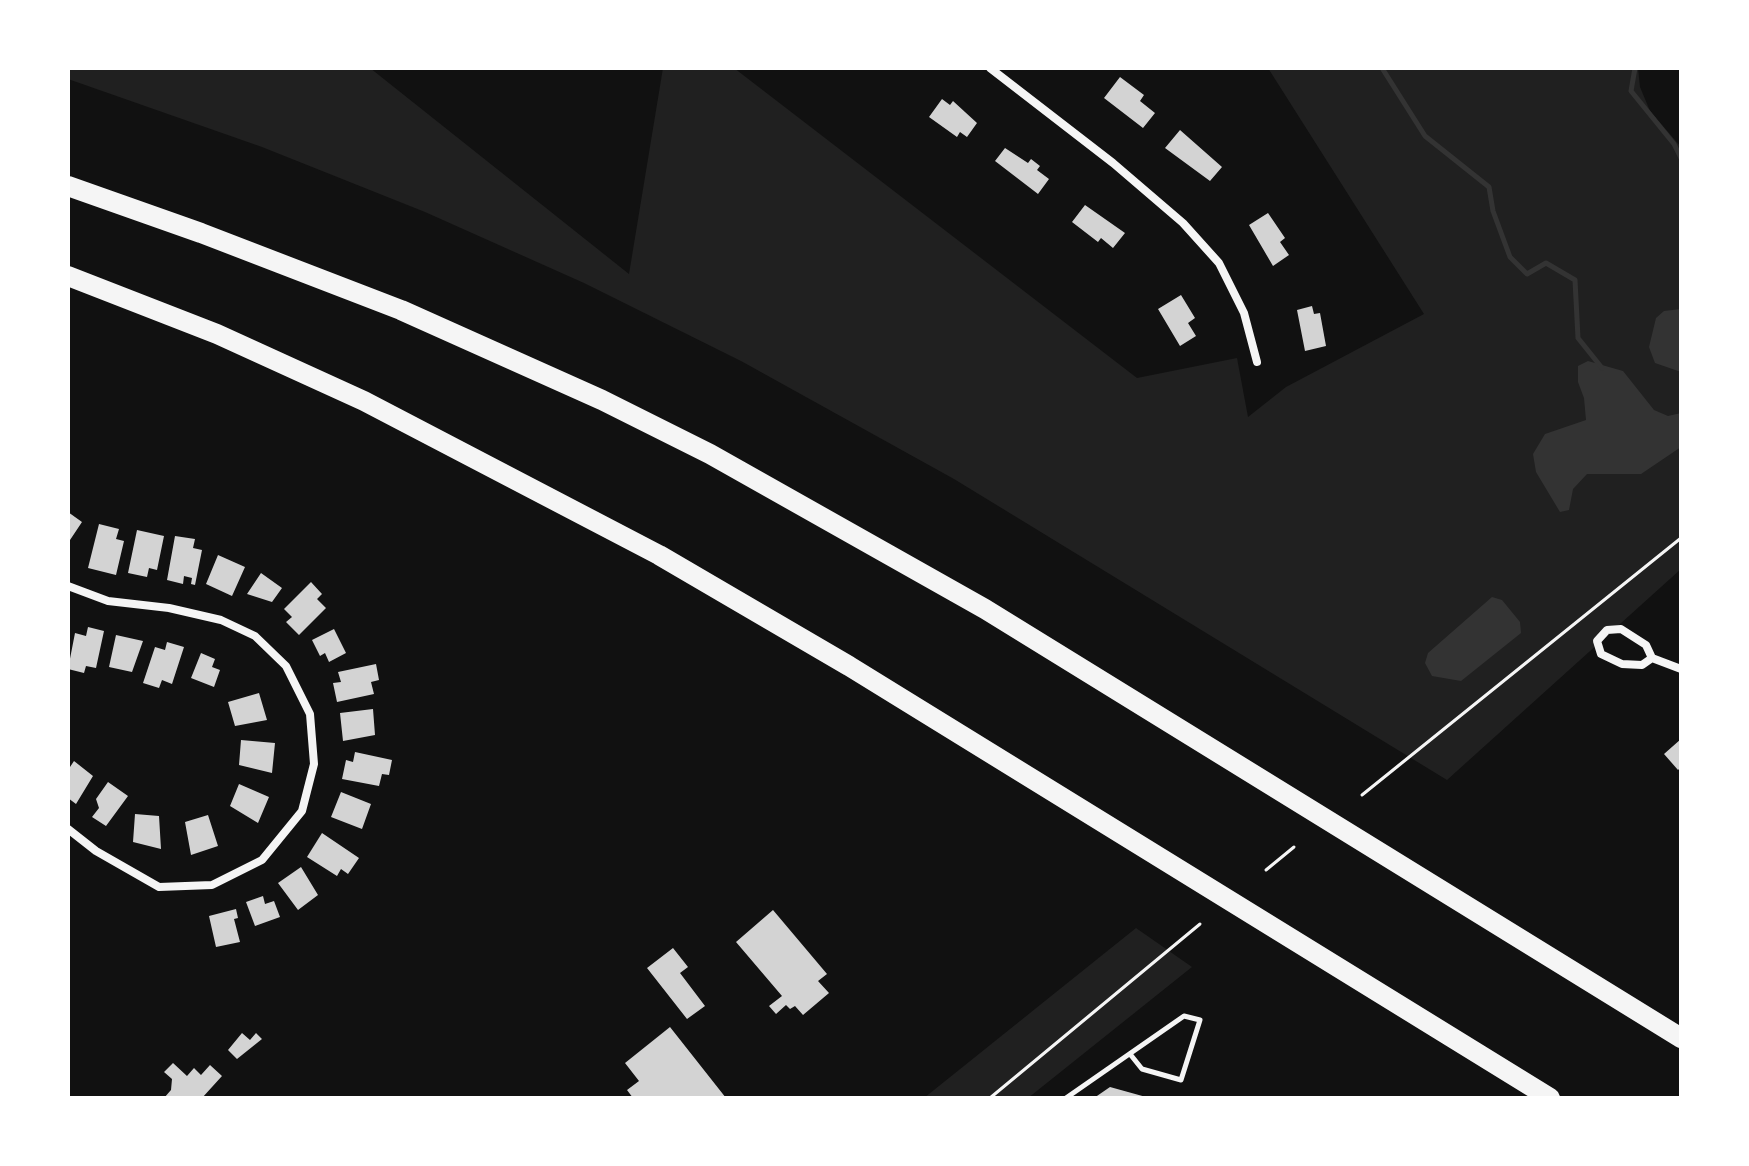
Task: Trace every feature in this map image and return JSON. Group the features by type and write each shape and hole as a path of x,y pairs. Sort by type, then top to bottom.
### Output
{"highway":[{"path":"68,186 253,252 401,310 518,360 710,454 985,609 1681,1038"},
{"path":"68,276 217,334 364,401 659,555 849,666 1550,1098"}],"street":[{"path":"990,68 1113,163 1183,223 1219,263 1244,313 1257,362"},
{"path":"68,586 108,601 169,608 221,620 255,636 286,666 310,714 314,764 302,811 262,860 212,885 159,887 96,851 68,829"},
{"path":"1652,658 1642,665 1622,664 1601,654 1597,641 1607,630 1621,629 1646,645 1652,658 1681,669"}],"lane":[{"path":"1066,1098 1184,1016 1200,1020 1181,1080 1142,1069 1130,1054"}],"path":[{"path":"1362,795 1681,538"},
{"path":"1266,870 1294,847"},
{"path":"990,1098 1200,924"}],"shaded area":[{"path":"68,68 370,68 629,274 663,68 734,68 1137,378 1237,358 1248,417 1286,387 1424,314 1268,68 1638,68 1640,87 1650,111 1681,147 1681,569 1447,780 954,479 741,361 584,283 425,212 262,147 68,79"},
{"path":"1681,309 1681,372 1655,363 1649,347 1656,318 1664,311"},
{"path":"1588,361 1623,371 1654,410 1668,416 1681,413 1681,447 1641,474 1587,474 1573,489 1569,510 1560,512 1536,472 1533,454 1545,434 1586,420 1578,366"},
{"path":"1492,597 1502,600 1520,622 1521,633 1461,681 1432,676 1425,663 1428,653"},
{"path":"1136,928 1192,967 1028,1098 924,1098"}],"building":[{"path":"1120,77 1144,95 1140,101 1155,113 1143,128 1104,98"},
{"path":"942,99 950,105 953,101 977,123 967,137 960,132 957,137 929,117"},
{"path":"1180,130 1222,167 1210,181 1165,148"},
{"path":"1005,148 1028,163 1031,159 1040,166 1037,170 1049,179 1038,194 995,161"},
{"path":"1085,205 1125,233 1113,248 1101,238 1098,242 1072,222"},
{"path":"1268,213 1285,238 1280,242 1289,255 1273,266 1249,225"},
{"path":"1181,295 1195,318 1188,323 1196,336 1180,346 1158,309"},
{"path":"1312,306 1314,314 1320,313 1326,346 1305,351 1297,310"},
{"path":"68,512 82,522 70,540 68,539"},
{"path":"99,524 119,529 116,539 124,541 116,575 88,568"},
{"path":"137,530 164,536 157,570 149,568 147,577 128,573"},
{"path":"175,536 195,539 193,548 202,550 195,585 191,584 192,578 184,576 183,584 167,580"},
{"path":"218,555 245,567 232,596 206,584"},
{"path":"261,573 282,588 272,602 247,594"},
{"path":"311,582 322,594 317,599 326,608 299,635 286,622 292,617 284,609"},
{"path":"88,627 104,631 96,668 86,666 84,673 68,669 75,633 86,636"},
{"path":"334,629 346,653 329,662 325,653 320,656 312,640"},
{"path":"116,635 143,641 132,672 109,667"},
{"path":"167,642 184,647 172,684 162,680 159,688 143,683 155,647 165,650"},
{"path":"201,653 215,659 212,667 220,670 214,687 191,678"},
{"path":"376,664 379,680 371,682 374,694 337,702 333,683 341,682 338,672"},
{"path":"259,693 267,720 235,726 228,702"},
{"path":"373,709 375,735 343,741 340,713"},
{"path":"1681,739 1681,767 1678,770 1664,754"},
{"path":"241,740 275,743 272,773 239,765"},
{"path":"355,752 392,760 389,775 382,774 379,786 342,779 346,760 353,762"},
{"path":"74,761 93,776 76,804 68,798 68,770"},
{"path":"108,782 128,796 106,826 92,817 99,808 96,799"},
{"path":"239,784 269,797 258,823 230,806"},
{"path":"341,792 371,804 362,829 331,817"},
{"path":"135,814 159,816 161,849 133,842"},
{"path":"208,815 218,846 191,855 185,822"},
{"path":"322,833 359,858 348,874 341,869 337,876 307,857"},
{"path":"301,867 318,895 298,910 278,883"},
{"path":"263,896 265,904 274,901 280,917 255,926 246,902"},
{"path":"236,909 238,918 234,919 240,942 216,947 209,916"},
{"path":"773,910 827,974 818,981 829,993 803,1015 795,1006 790,1009 786,1005 776,1014 769,1006 782,996 736,942"},
{"path":"673,948 688,967 680,973 705,1006 687,1019 647,968"},
{"path":"670,1027 726,1098 633,1098 627,1090 639,1081 625,1063"},
{"path":"242,1033 250,1040 256,1033 262,1039 237,1059 228,1050"},
{"path":"173,1063 187,1076 194,1068 201,1075 210,1065 222,1076 202,1098 164,1098 171,1090 172,1079 164,1072"},
{"path":"1110,1087 1146,1097 1146,1098 1094,1098"}],"waterway":[{"path":"1382,68 1425,136 1489,187 1493,211 1510,257 1527,274 1546,263 1575,280 1578,338 1602,368"},
{"path":"1635,68 1631,91 1674,144 1681,158"}]}
